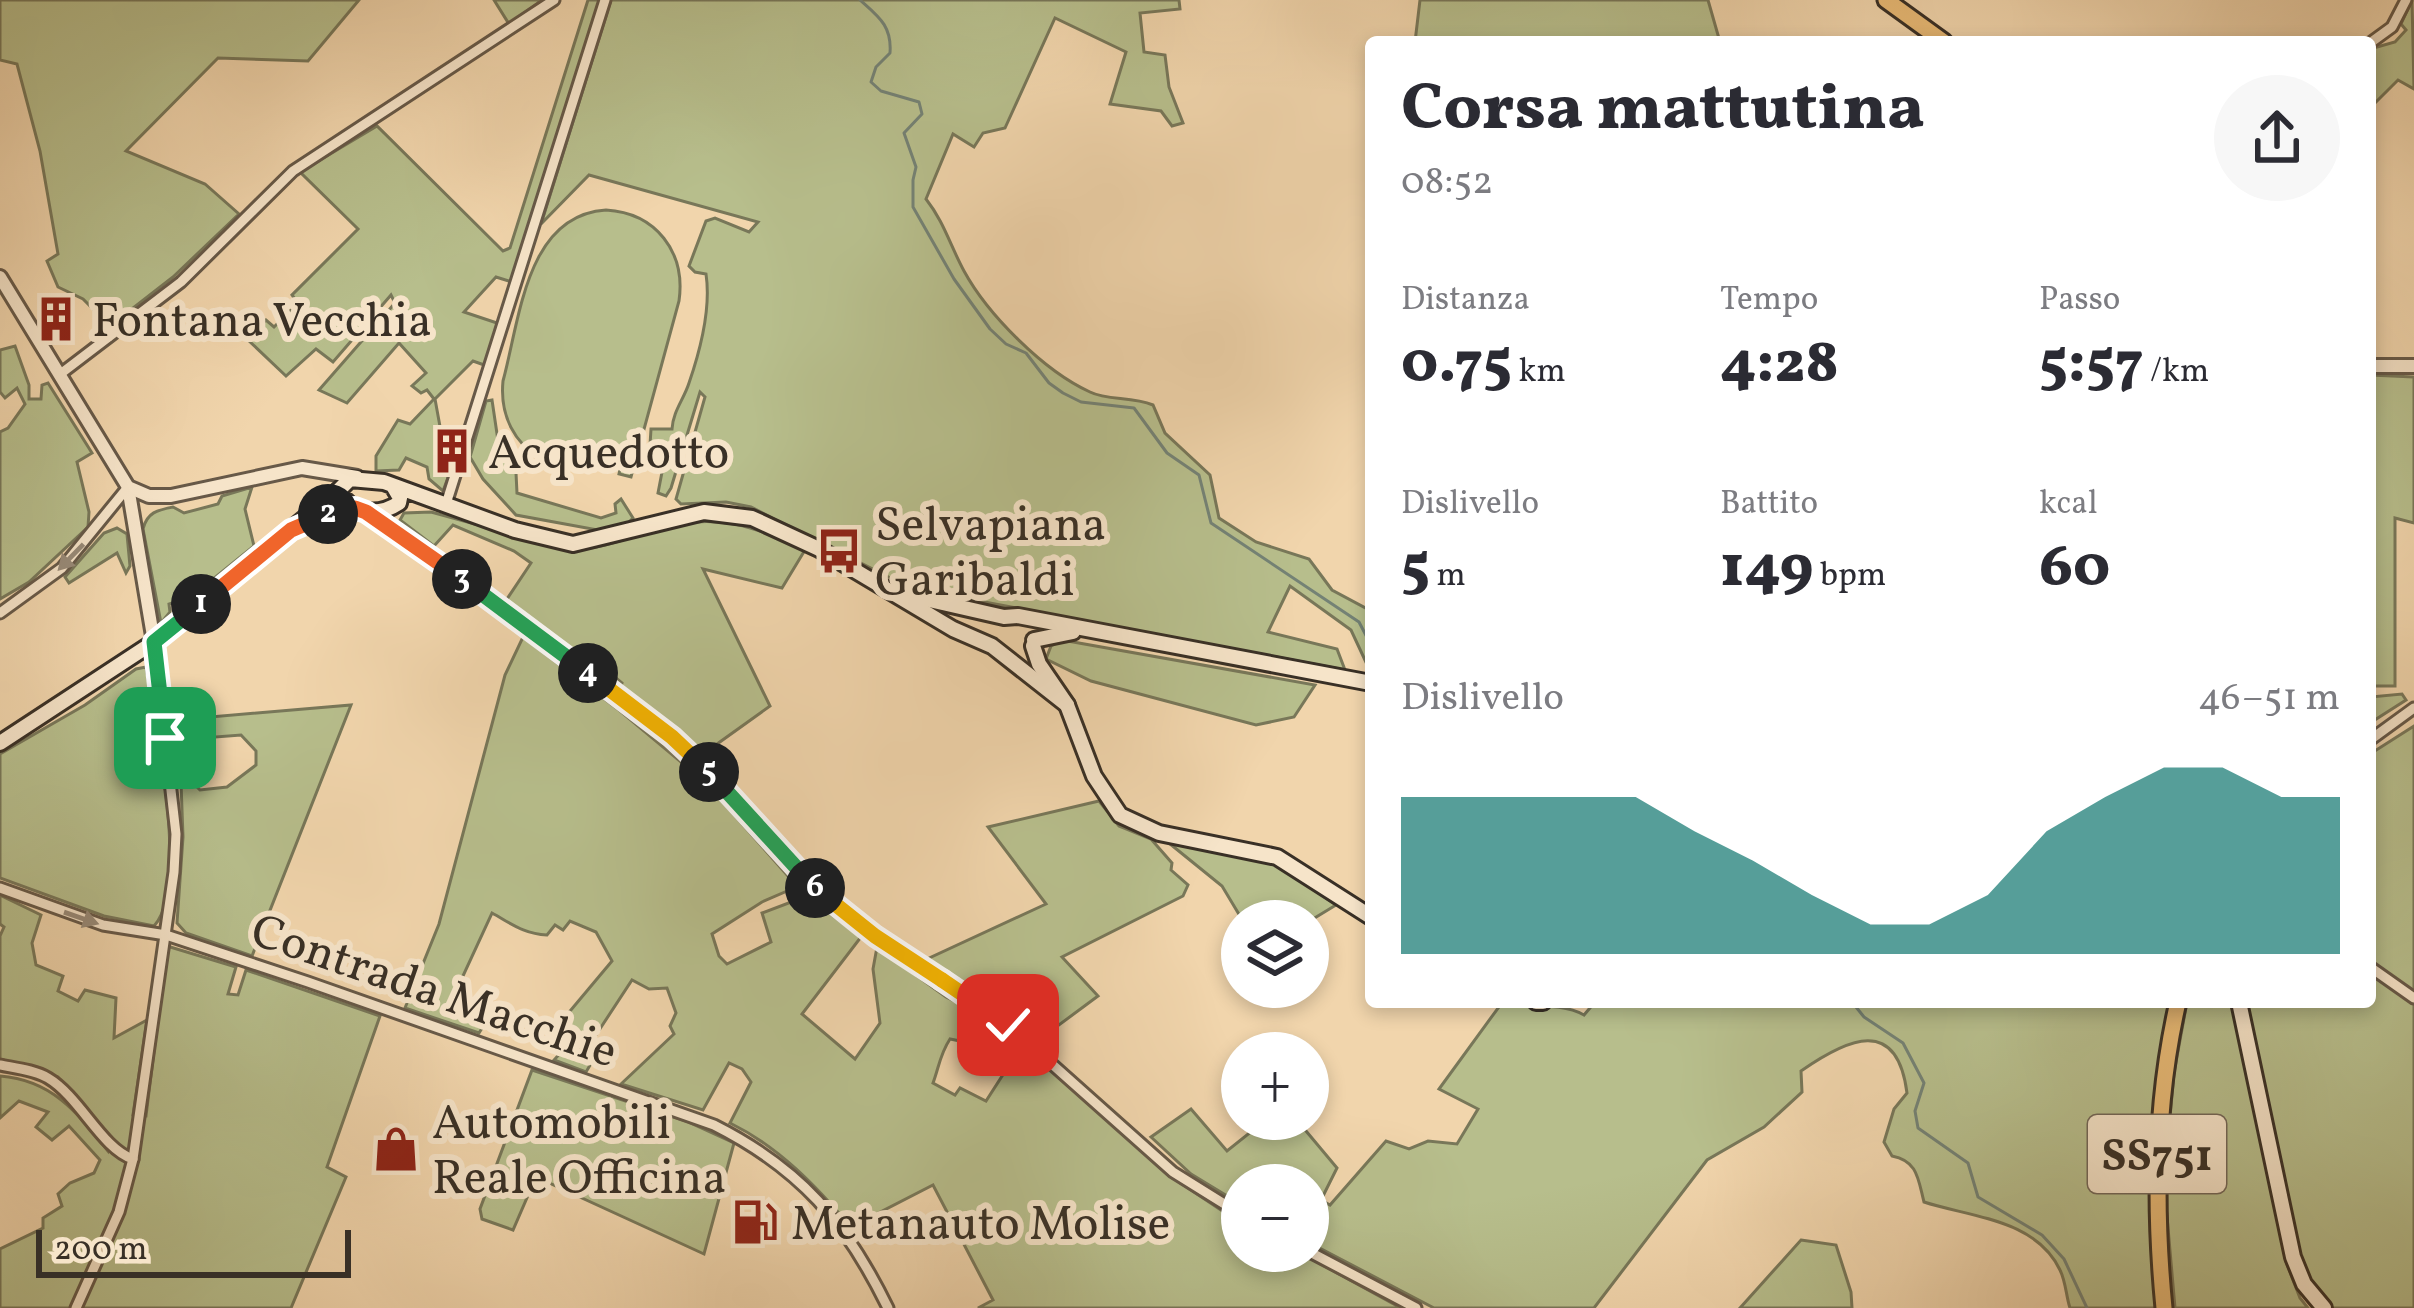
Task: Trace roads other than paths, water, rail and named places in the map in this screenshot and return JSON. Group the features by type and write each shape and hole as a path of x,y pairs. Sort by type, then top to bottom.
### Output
{"main road":[{"path":"1893,5 1923,36"},
{"path":"1893,5 1936,36"},
{"path":"1893,5 1949,36"},
{"path":"0,742 154,642 358,477 530,535 573,544 689,514 752,518 819,549 998,652 1067,705"},
{"path":"393,486 400,498 397,505"},
{"path":"338,490 360,510"},
{"path":"291,530 318,516 397,505 446,505"},
{"path":"887,590 1004,617 1365,682"},
{"path":"998,652 992,629 1004,617"},
{"path":"1023,618 1032,627 1039,664 1067,705 1094,776 1120,815 1159,833 1277,857 1365,913"},
{"path":"998,652 1020,658 1033,643 1084,630"},
{"name":"SS751","path":"2164,1308 2157,1150 2177,1008"},
{"path":"2240,1008 2298,1273 2324,1308"}],"street":[{"path":"58,375 181,282 292,171 554,0"},
{"path":"446,505 605,0"},
{"path":"2376,39 2392,27 2406,0"},
{"path":"0,277 128,487 154,642 176,835 133,1160 119,1212 76,1308"},
{"path":"2376,366 2414,366"},
{"path":"128,487 148,496 171,496 302,469 358,477"},
{"path":"302,469 325,477 338,490"},
{"path":"0,614 62,568 128,487"},
{"path":"397,505 392,518 404,537"},
{"path":"360,510 404,537 672,737 723,785 810,885 875,936 1008,1025 1174,1172 1221,1202"},
{"path":"2376,736 2414,708"},
{"name":"Contrada Macchie","path":"0,888 103,925 166,935 659,1106 745,1141 814,1193 843,1227 888,1308"},
{"path":"2376,971 2414,998"},
{"path":"0,1064 45,1076 82,1107 121,1155 133,1160"},
{"path":"1329,1262 1416,1308"}],"waterway":[{"path":"860,0 889,36 890,53 876,67 871,82 881,91 919,102 922,114 904,133 916,167 913,207 954,279 990,329 1006,344 1026,353 1063,393 1081,402 1134,408 1167,453 1199,475 1211,523 1359,622 1365,634"},
{"path":"1857,1008 1903,1043 1924,1083 1915,1111 1918,1128 1968,1163 1978,1197 2042,1235 2064,1259 2087,1308"}],"place":[{"name":"Fontana Vecchia","path":"56,319"},
{"name":"Acquedotto","path":"452,451"},
{"name":"Selvapiana Garibaldi","path":"839,551"},
{"name":"Automobili Reale Officina","path":"396,1149"},
{"name":"Metanauto Molise","path":"755,1222"}]}
